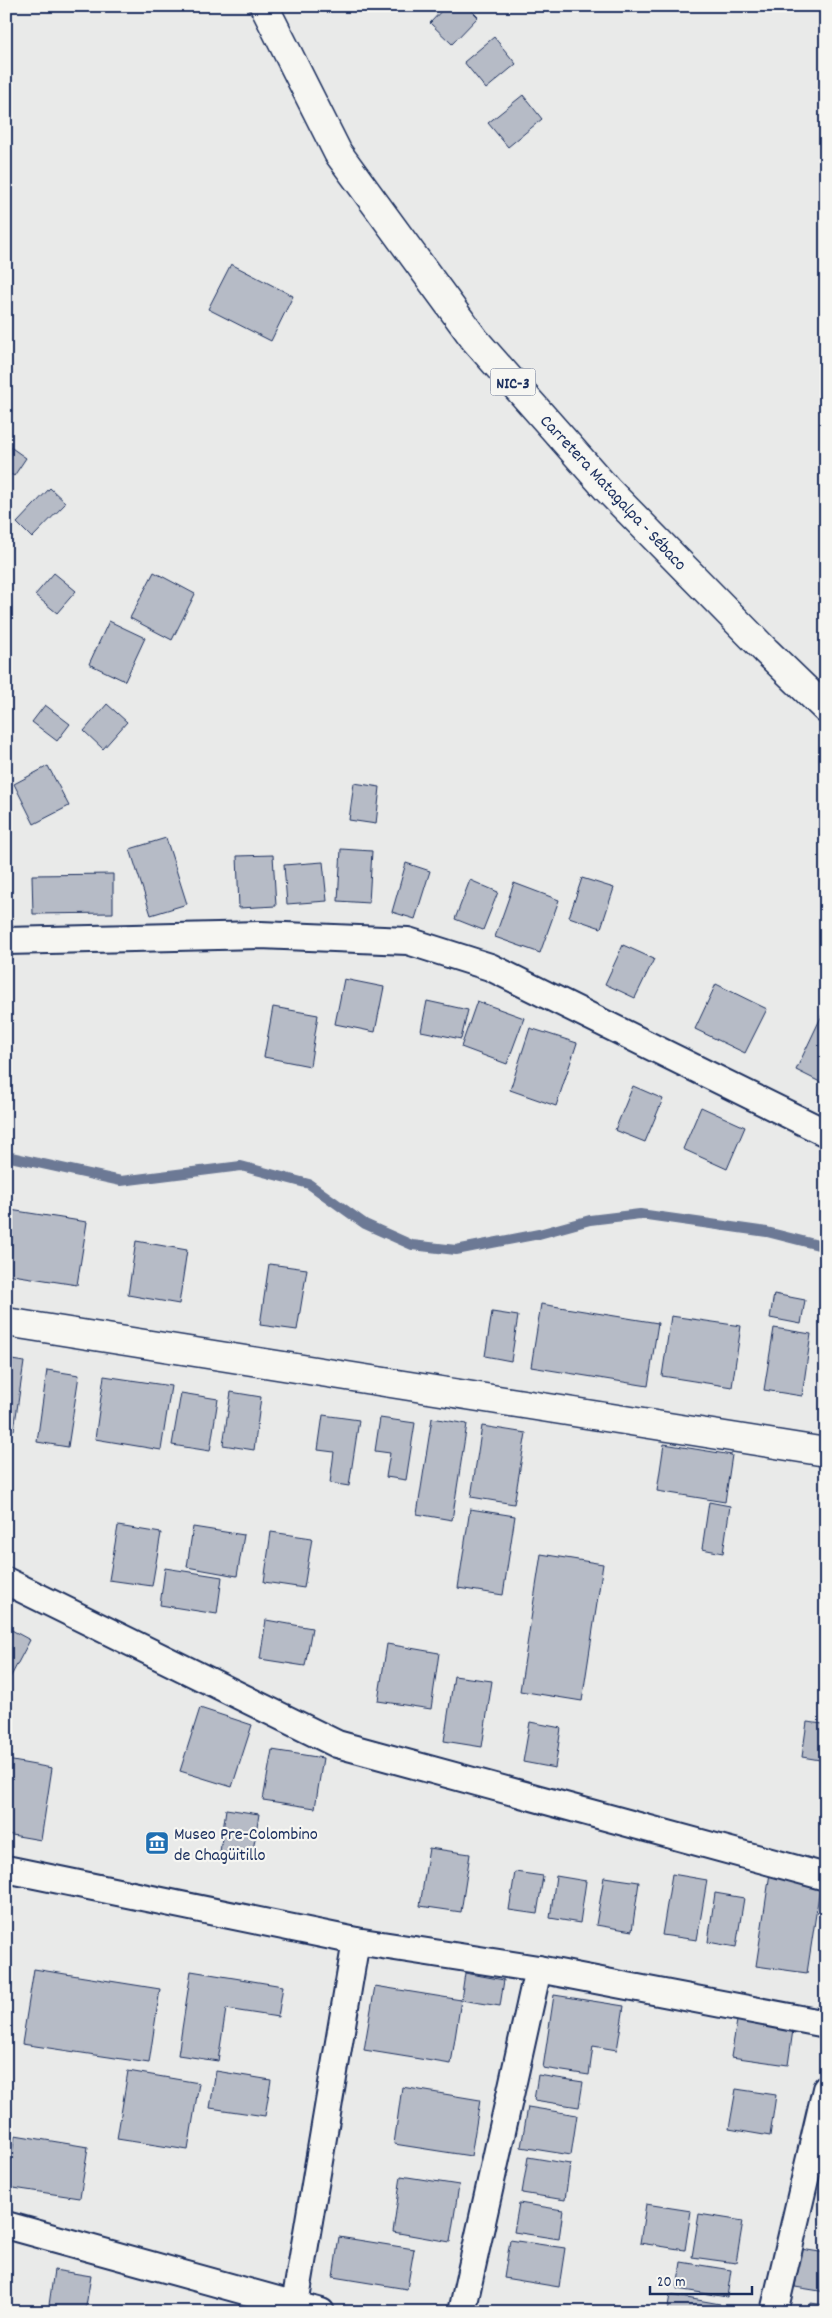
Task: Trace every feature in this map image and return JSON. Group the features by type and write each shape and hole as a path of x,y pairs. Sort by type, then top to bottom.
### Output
{"main road":[{"name":"Carretera Matagalpa - Sébaco","path":"264,6 338,153 475,340 608,488 766,651 826,709"},
{"path":"6,1322 826,1452"}],"street":[{"path":"6,941 260,935 408,941 490,967 826,1133"},
{"path":"6,1581 337,1744 826,1876"},
{"path":"6,1870 356,1942 538,1969 826,2024"},
{"path":"295,2304 356,1942"},
{"path":"462,2312 538,1969"},
{"path":"774,2312 826,2089"},
{"path":"6,2224 321,2312"}],"building":[{"path":"446,6 467,6 478,17 452,44 430,23"},
{"path":"494,37 516,64 486,89 464,62"},
{"path":"523,95 542,119 508,147 488,123"},
{"path":"231,264 293,296 271,341 208,309"},
{"path":"6,444 26,458 14,476 6,471"},
{"path":"50,488 66,503 32,538 17,523"},
{"path":"154,572 195,594 172,640 130,618"},
{"path":"54,573 76,591 57,613 35,595"},
{"path":"109,621 145,638 125,681 89,664"},
{"path":"107,704 127,722 103,749 84,731"},
{"path":"45,705 70,724 57,741 32,722"},
{"path":"48,766 69,806 34,824 14,784"},
{"path":"354,783 380,787 376,824 349,820"},
{"path":"166,838 187,904 151,915 130,849"},
{"path":"341,849 372,851 369,903 338,901"},
{"path":"273,855 276,906 239,908 237,856"},
{"path":"323,862 327,901 287,904 284,865"},
{"path":"406,863 430,871 415,919 392,912"},
{"path":"113,874 113,913 33,914 32,875"},
{"path":"582,878 614,888 601,928 569,917"},
{"path":"470,880 498,892 483,930 455,919"},
{"path":"514,883 559,900 540,953 495,937"},
{"path":"623,945 654,959 635,998 605,984"},
{"path":"344,979 384,987 375,1032 335,1024"},
{"path":"716,984 767,1009 745,1053 695,1029"},
{"path":"427,1001 468,1010 461,1039 421,1031"},
{"path":"477,1001 524,1018 507,1064 461,1047"},
{"path":"273,1007 318,1015 310,1066 264,1057"},
{"path":"824,1011 826,1011 826,1085 796,1070"},
{"path":"530,1028 577,1043 556,1106 510,1090"},
{"path":"633,1086 663,1099 645,1142 615,1130"},
{"path":"701,1107 745,1127 727,1169 683,1149"},
{"path":"10,1210 87,1222 77,1285 6,1274 6,1233"},
{"path":"136,1241 187,1250 179,1304 128,1295"},
{"path":"269,1264 307,1269 297,1330 260,1325"},
{"path":"774,1294 805,1300 801,1324 770,1318"},
{"path":"541,1304 658,1323 648,1386 531,1367"},
{"path":"492,1312 518,1316 511,1361 485,1356"},
{"path":"671,1316 741,1326 732,1387 662,1376"},
{"path":"774,1328 811,1334 802,1396 764,1390"},
{"path":"6,1359 24,1362 14,1430 6,1428"},
{"path":"47,1370 79,1375 68,1447 37,1442"},
{"path":"104,1376 171,1386 161,1450 95,1439"},
{"path":"231,1392 261,1397 254,1450 223,1445"},
{"path":"181,1393 218,1399 210,1451 172,1445"},
{"path":"323,1415 359,1420 349,1486 330,1483 334,1452 318,1450"},
{"path":"380,1418 415,1423 406,1480 386,1477 390,1453 375,1451"},
{"path":"432,1418 467,1424 452,1520 417,1514"},
{"path":"482,1426 526,1433 514,1504 471,1497"},
{"path":"664,1444 732,1455 725,1502 657,1491"},
{"path":"709,1502 730,1506 723,1553 702,1549"},
{"path":"470,1509 515,1516 503,1595 458,1588"},
{"path":"118,1526 161,1533 152,1586 109,1580"},
{"path":"193,1527 244,1535 237,1576 187,1567"},
{"path":"271,1532 312,1538 304,1588 264,1582"},
{"path":"541,1554 603,1564 582,1701 520,1691"},
{"path":"165,1568 222,1577 217,1614 160,1605"},
{"path":"266,1620 312,1628 305,1666 260,1659"},
{"path":"6,1627 30,1640 10,1678 6,1676"},
{"path":"387,1644 439,1653 431,1709 378,1701"},
{"path":"454,1676 492,1681 482,1747 444,1741"},
{"path":"200,1708 252,1725 232,1787 180,1771"},
{"path":"825,1710 826,1761 802,1757 807,1722 823,1724"},
{"path":"530,1722 561,1728 555,1768 523,1762"},
{"path":"272,1750 323,1758 315,1808 263,1800"},
{"path":"7,1760 52,1768 41,1840 6,1834"},
{"path":"226,1809 259,1814 252,1857 220,1852"},
{"path":"429,1848 470,1854 461,1912 420,1906"},
{"path":"515,1872 543,1876 537,1914 509,1910"},
{"path":"770,1873 821,1881 807,1973 756,1966"},
{"path":"672,1874 707,1880 697,1940 662,1935"},
{"path":"556,1876 586,1881 580,1923 550,1918"},
{"path":"604,1877 639,1882 632,1931 596,1925"},
{"path":"715,1893 744,1898 736,1947 708,1942"},
{"path":"34,1969 160,1989 149,2063 22,2044"},
{"path":"191,1971 283,1986 278,2017 226,2009 218,2061 178,2055"},
{"path":"465,1973 504,1980 500,2006 461,2000"},
{"path":"375,1986 461,2000 451,2064 364,2050"},
{"path":"554,1995 624,2006 617,2050 593,2046 589,2075 543,2068"},
{"path":"738,2015 794,2023 788,2065 731,2057"},
{"path":"128,2071 199,2083 188,2150 117,2139"},
{"path":"216,2071 271,2080 265,2116 210,2108"},
{"path":"538,2075 583,2082 579,2107 534,2100"},
{"path":"402,2087 480,2100 471,2156 394,2144"},
{"path":"736,2089 776,2095 770,2136 729,2129"},
{"path":"528,2107 577,2115 571,2155 521,2147"},
{"path":"15,2135 88,2147 80,2198 7,2187"},
{"path":"528,2157 570,2164 565,2200 522,2193"},
{"path":"401,2176 459,2185 450,2242 393,2232"},
{"path":"519,2203 563,2210 559,2239 514,2232"},
{"path":"646,2204 691,2211 685,2250 640,2243"},
{"path":"699,2214 743,2221 736,2263 692,2257"},
{"path":"339,2237 414,2249 407,2289 333,2277"},
{"path":"510,2240 565,2248 559,2287 504,2278"},
{"path":"801,2249 826,2253 826,2292 795,2287"},
{"path":"681,2262 731,2270 727,2297 677,2289"},
{"path":"54,2270 91,2276 85,2312 48,2312"},
{"path":"670,2295 720,2304 718,2312 667,2312"},
{"path":"810,2303 826,2305 826,2312 809,2312"}],"waterway":[{"path":"6,1156 121,1181 241,1166 309,1184 365,1224 412,1245 456,1250 539,1234 590,1220 640,1214 767,1232 826,1247"}],"place":[{"name":"Museo Pre-Colombino de Chagüitillo","path":"157,1843"}]}
